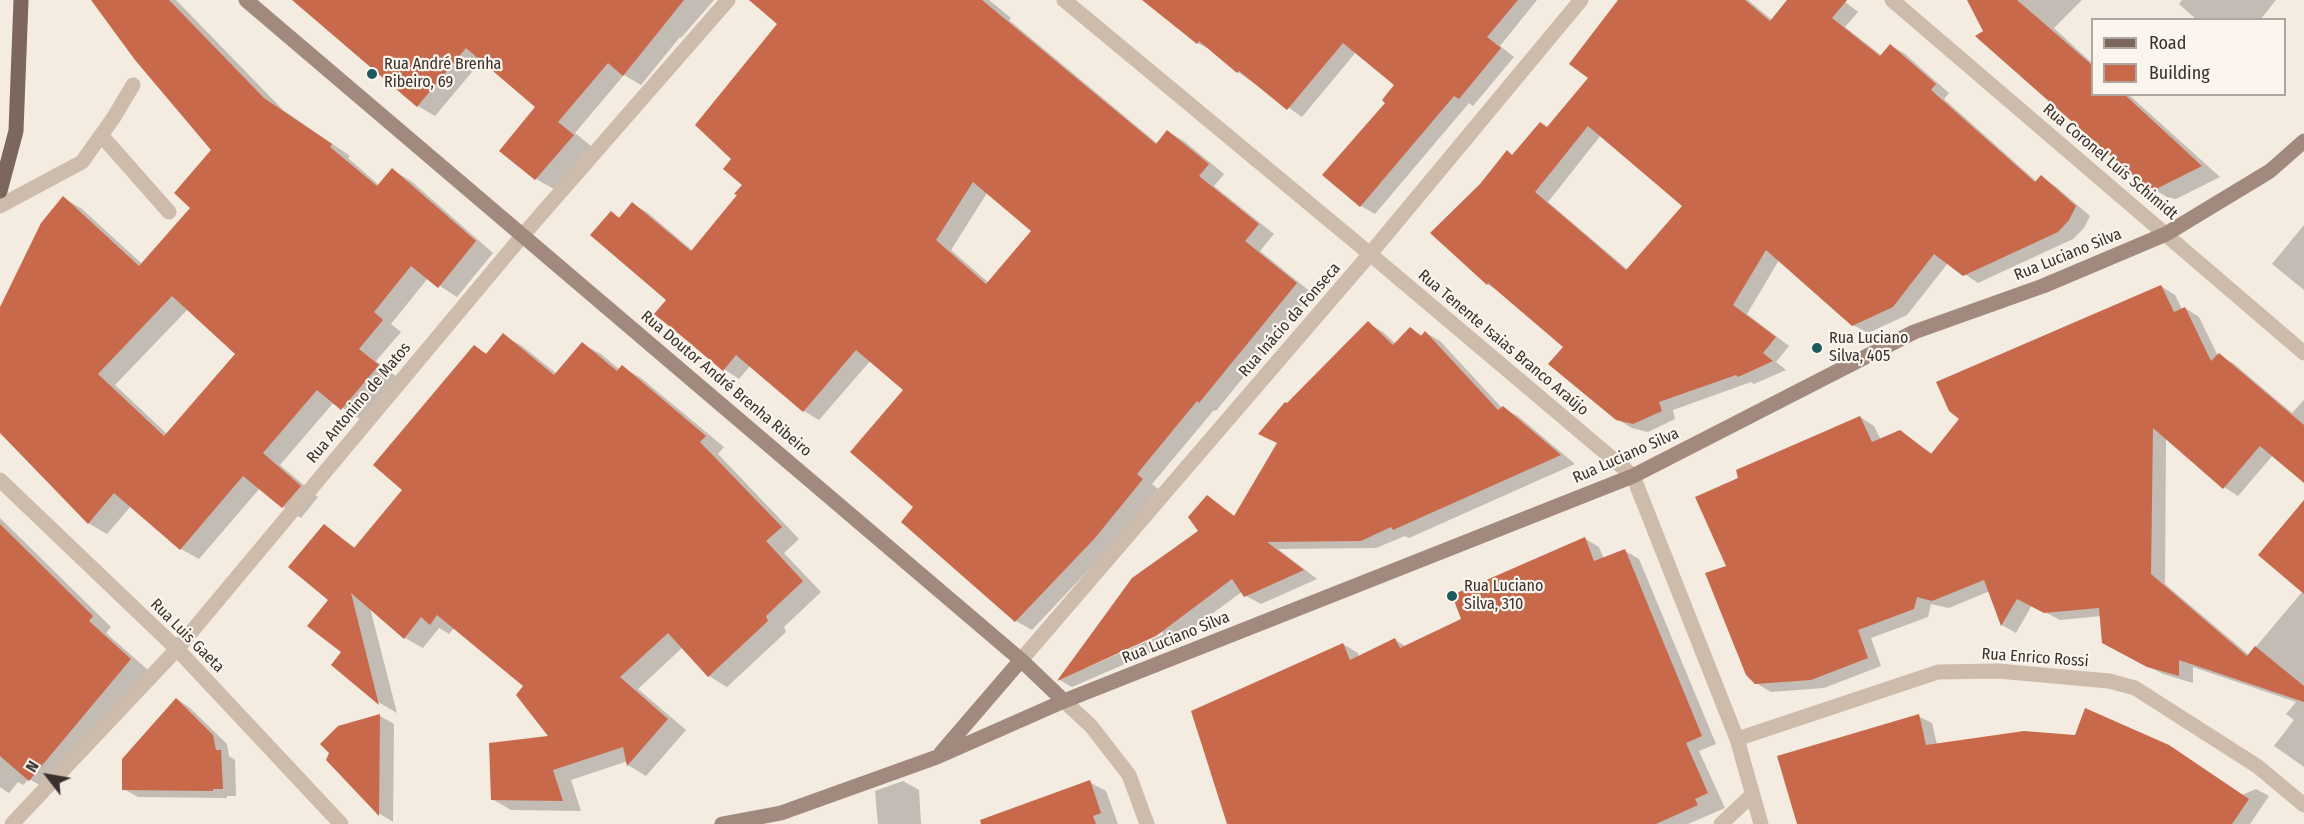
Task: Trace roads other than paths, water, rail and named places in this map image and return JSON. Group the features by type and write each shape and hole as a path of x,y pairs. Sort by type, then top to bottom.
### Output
{"main road":[{"path":"0,191 16,131 21,0"}],"street":[{"name":"Rua Doutor André Brenha Ribeiro","path":"246,0 1022,660 1091,726 1129,775 1147,824"},
{"name":"Rua Antonino de Matos","path":"12,824 177,649 524,235 728,0"},
{"name":"Rua Tenente Isaias Branco Araújo","path":"1064,0 1633,476 1737,739 1761,824"},
{"name":"Rua Inácio da Fonseca","path":"1022,660 1370,254 1581,0"},
{"name":"Rua Coronel Luís Schimidt","path":"1892,0 2304,353"},
{"path":"0,206 82,162 133,85"},
{"path":"101,135 169,212"},
{"name":"Rua Luciano Silva","path":"722,824 781,813 937,758 1065,701 1633,476 1914,332 2043,286 2166,234 2270,171 2304,141"},
{"name":"Rua Luis Gaeta","path":"0,480 177,649 341,824"},
{"name":"Rua Luciano Silva","path":"937,758 1022,660"},
{"name":"Rua Enrico Rossi","path":"1737,739 1938,672 1998,670 2109,681 2135,688 2257,766 2304,805"},
{"path":"1720,824 1752,795"}],"place":[{"name":"Rua André Brenha Ribeiro, 69","path":"372,74"},
{"name":"Rua Luciano Silva, 405","path":"1817,348"},
{"name":"Rua Luciano Silva, 310","path":"1452,596"}]}
